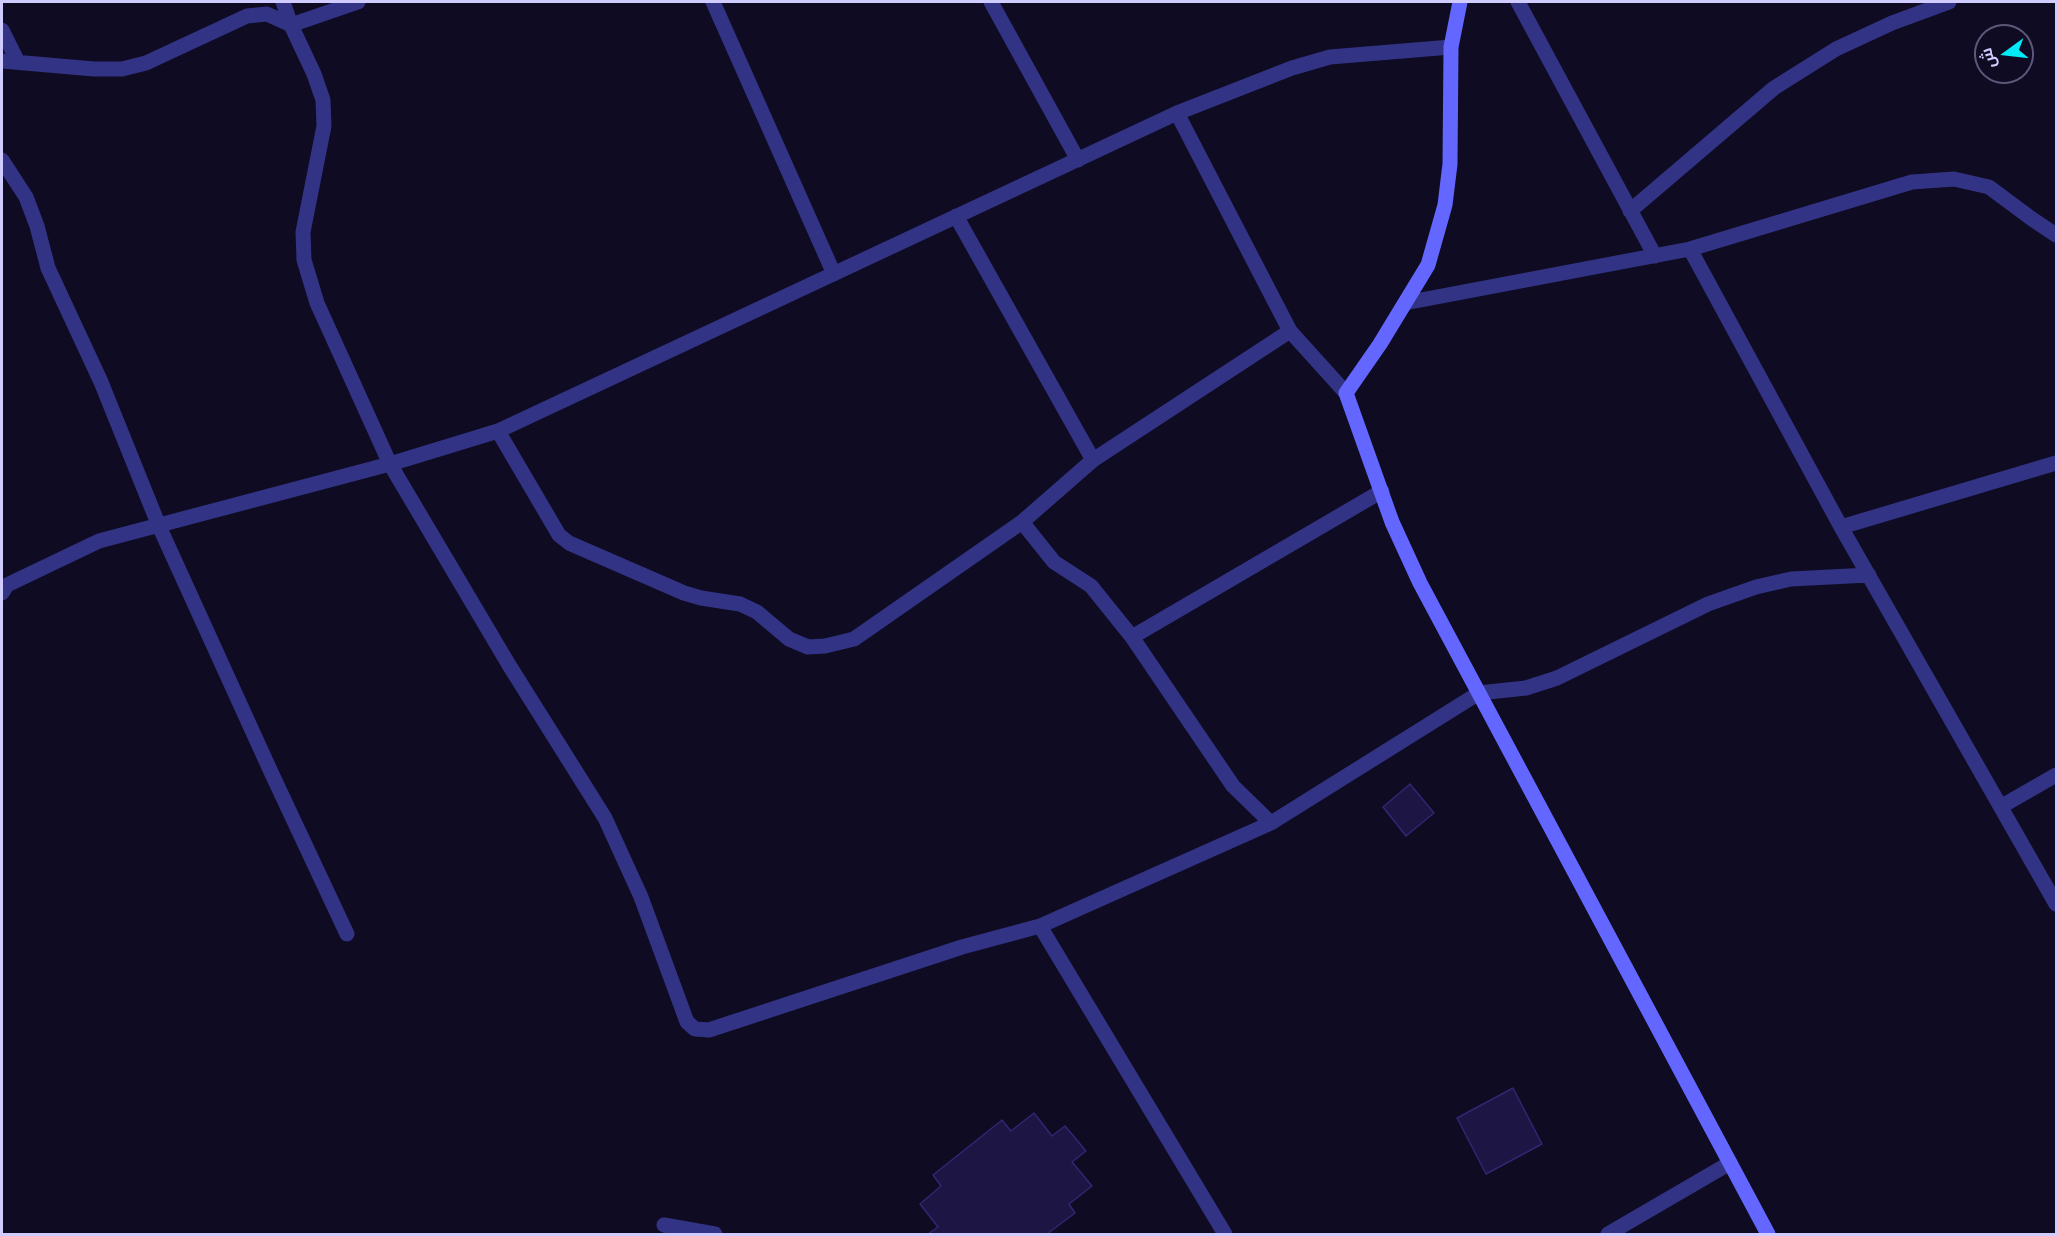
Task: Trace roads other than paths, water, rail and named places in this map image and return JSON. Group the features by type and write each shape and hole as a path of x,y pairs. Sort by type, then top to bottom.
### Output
{"street":[{"path":"283,2 323,100 324,126 303,232 304,260 317,303 390,464 516,675 605,818 641,897 687,1022 695,1029 709,1030 962,947 1041,926 1271,823 1479,693 1526,688 1557,678 1708,604 1756,587 1791,579 1869,575"},
{"path":"2,61 94,69 122,69 146,63 247,16 267,14 291,25 358,2"},
{"path":"713,2 834,274"},
{"path":"991,2 1078,160"},
{"path":"1346,393 1380,344 1428,265 1445,205 1450,164 1450,47 1460,2"},
{"path":"1518,2 1654,256"},
{"path":"1630,211 1774,88 1836,49 1892,23 1949,2"},
{"path":"2,30 18,62"},
{"path":"3,588 99,541 390,464 498,430 1177,113 1292,68 1330,57 1450,47"},
{"path":"1177,113 1290,331 1346,393 1392,522 1420,583 1768,1234"},
{"path":"2,160 26,197 37,226 48,268 101,382 159,526 347,934"},
{"path":"1405,303 1690,249 1912,182 1954,179 1989,187 2056,235"},
{"path":"956,216 1093,460"},
{"path":"1690,249 1841,527 2056,904"},
{"path":"498,430 558,535 569,543 684,593 740,604 757,612 789,639 807,647 825,646 854,639 1022,522 1093,460 1290,331"},
{"path":"1841,527 2056,463"},
{"path":"1132,637 1382,492"},
{"path":"1022,522 1054,562 1091,586 1132,637 1233,786 1271,823"},
{"path":"2002,806 2056,775"},
{"path":"1041,926 1225,1234"},
{"path":"1608,1234 1730,1163"},
{"path":"664,1225 715,1234"}]}
